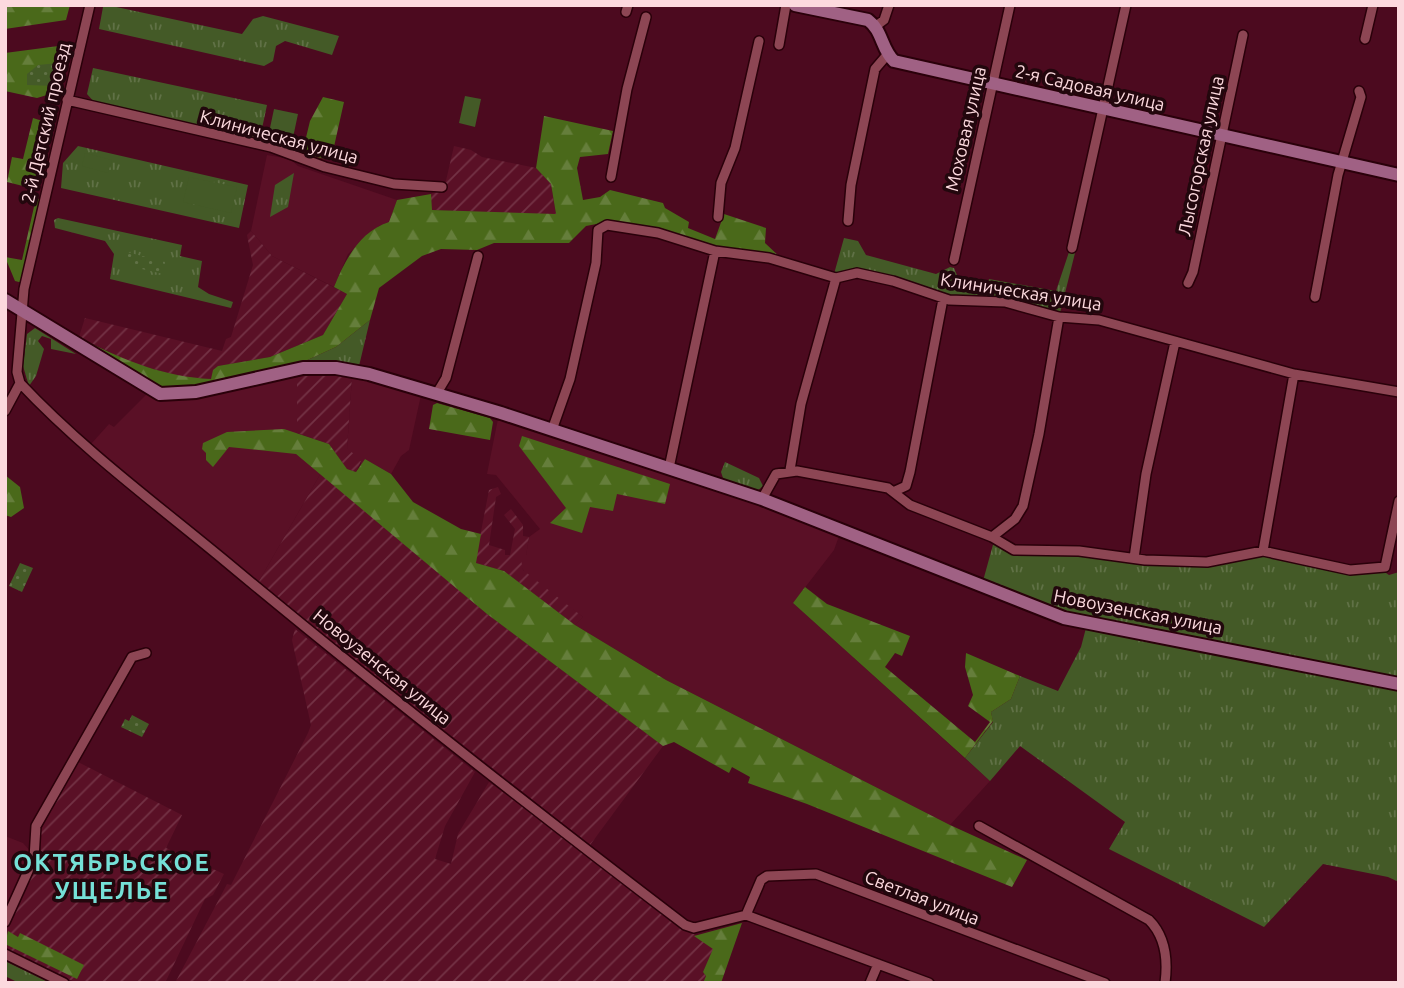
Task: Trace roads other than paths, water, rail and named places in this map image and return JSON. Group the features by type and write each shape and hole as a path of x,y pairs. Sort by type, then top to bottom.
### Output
{"main road":[{"path":"795,5 868,20 876,26 887,55"},
{"name":"2-я Садовая улица","path":"887,55 894,61 991,84 1399,175"},
{"name":"Новоузенская улица","path":"5,300 22,307 160,394 196,392 320,367 369,374 437,393 762,499 1064,618 1399,684"}],"street":[{"name":"2-й Детский проезд","path":"5,411 20,383 18,372 22,307 90,5"},
{"path":"779,45 786,5"},
{"path":"876,26 884,20 889,5"},
{"name":"Моховая улица","path":"954,260 1010,5"},
{"path":"1072,248 1126,5"},
{"path":"1365,39 1373,5"},
{"path":"611,177 627,89 646,16"},
{"name":"Лысогорская улица","path":"1188,283 1193,272 1242,35"},
{"path":"719,217 721,183 735,148 759,41"},
{"path":"848,221 851,185 875,69 887,55"},
{"path":"1315,297 1334,195 1361,97 1359,91"},
{"name":"Клиническая улица","path":"67,100 271,147 325,167 394,184 442,187"},
{"name":"Клиническая улица","path":"552,430 569,379 596,263 598,230 607,225 658,233 715,251 769,258 836,278 857,273 892,281 943,299 1004,302 1059,317 1099,320 1294,374 1399,392"},
{"path":"669,468 715,251"},
{"path":"437,393 446,378 478,256"},
{"path":"790,470 801,404 836,278"},
{"path":"895,491 906,486 910,472 943,299"},
{"path":"992,537 1015,519 1023,506 1039,434 1059,317"},
{"path":"1134,558 1146,474 1175,342"},
{"path":"1264,551 1294,374"},
{"name":"Новоузенская улица","path":"20,383 86,444 286,612 484,772 685,925 694,928 746,915"},
{"path":"762,499 776,474 790,470 895,491 910,505 992,537 1014,550 1079,551 1134,558 1207,562 1264,551 1350,570 1385,568 1399,501"},
{"path":"5,922 34,858 36,826 132,657 146,653"},
{"path":"979,826 1149,920 1160,934 1166,953 1165,983"},
{"name":"Светлая улица","path":"746,915 761,880 767,876 817,874 1105,983"},
{"path":"746,915 929,983"},
{"path":"5,954 64,983"},
{"path":"870,983 878,964"}],"district":[{"name":"ОКТЯБРЬСКОЕ УЩЕЛЬЕ","path":"112,877"}]}
